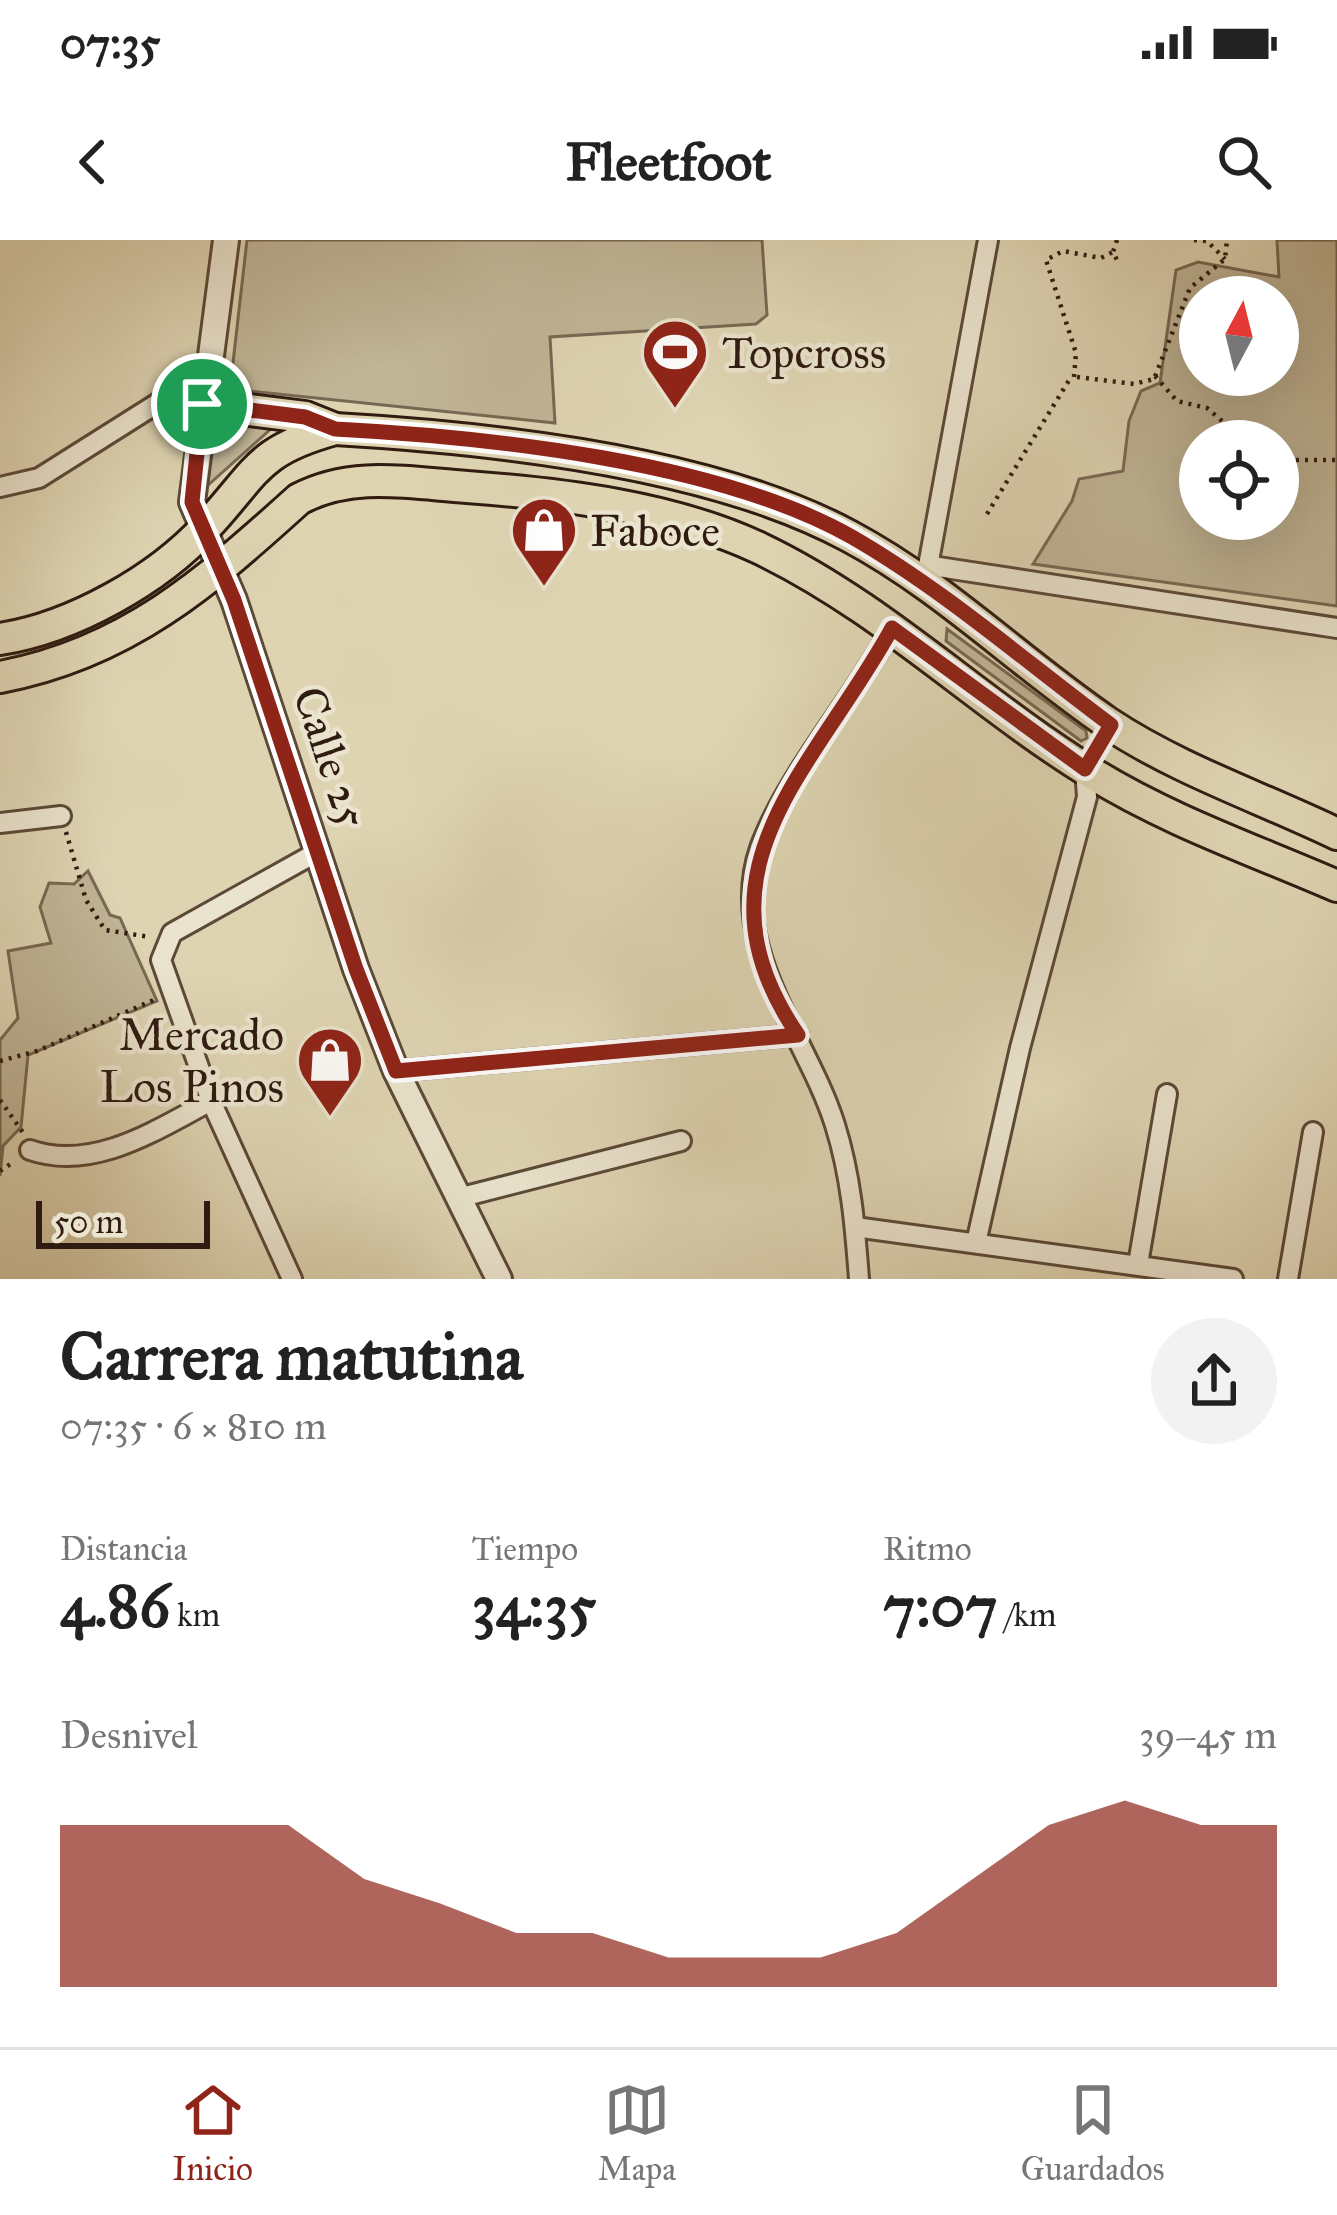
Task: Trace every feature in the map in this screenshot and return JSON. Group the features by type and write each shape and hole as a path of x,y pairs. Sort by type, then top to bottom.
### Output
{"main road":[{"path":"202,404 305,417 335,429 568,454 729,489 849,536 927,574 1111,725 1337,834"},
{"path":"0,639 31,634 123,590 206,528 253,467 275,450 335,429"},
{"path":"0,676 90,651 155,620 299,499 326,484 361,479 522,491 724,533 822,582 1085,769 1144,804 1337,886"},
{"path":"892,628 927,574"},
{"path":"1085,769 1111,725"}],"street":[{"name":"Calle 25","path":"226,240 192,502 221,568 396,1071 499,1279"},
{"path":"988,240 927,574 1337,628"},
{"path":"0,487 39,478 161,400 202,404"},
{"path":"860,1279 852,1188 837,1131 798,1035 769,985 751,890 760,849 779,807 865,680 892,628"},
{"path":"976,1243 1020,1048 1088,796 1085,769"},
{"path":"0,823 61,815"},
{"path":"292,1279 211,1101 161,960 168,940 319,851"},
{"path":"396,1071 798,1035"},
{"path":"1138,1264 1167,1094"},
{"path":"30,1150 54,1159 109,1151 211,1101"},
{"path":"1288,1279 1313,1132"},
{"path":"458,1198 680,1141"},
{"path":"855,1227 1233,1279"}],"path":[{"path":"1117,240 1113,252 1118,262"},
{"path":"1194,240 1208,241 1225,259"},
{"path":"1075,374 1134,384 1155,376 1190,289 1225,259 1227,240"},
{"path":"987,514 1075,374 1075,348 1046,260 1063,251 1101,258 1113,252"},
{"path":"1155,376 1177,401 1207,408 1221,420"},
{"path":"1299,460 1337,460"},
{"path":"61,815 86,900 106,930 168,940"},
{"path":"0,1061 37,1052 172,992"},
{"path":"0,1100 21,1127 30,1150"}],"shaded area":[{"path":"247,240 762,240 767,315 756,324 550,337 555,423 230,389"},
{"path":"1277,240 1337,240 1337,606 1033,564 1072,501 1079,479 1123,471 1129,421 1141,391 1160,383 1176,270 1198,262 1274,276 1179,276 1179,396 1299,396 1299,276 1279,276"},
{"path":"213,419 273,427 205,486"},
{"path":"947,629 1086,731 1087,738 1081,741 946,641"},
{"path":"88,871 110,915 120,918 157,1001 28,1055 21,1127 3,1146 0,1176 0,1040 18,1018 8,951 51,943 40,907 49,883 74,884"}],"place":[{"name":"Topcross","path":"675,411"},
{"name":"Faboce","path":"544,589"},
{"name":"Mercado Los Pinos","path":"330,1119"}],"route":[{"path":"202,404 305,417 335,429 568,454 766,500 849,536 922,583 1111,725 1085,769 892,628 865,680 779,807 760,849 751,890 760,949 769,985 798,1035 396,1071 356,969 234,600 192,502 202,404"}]}
